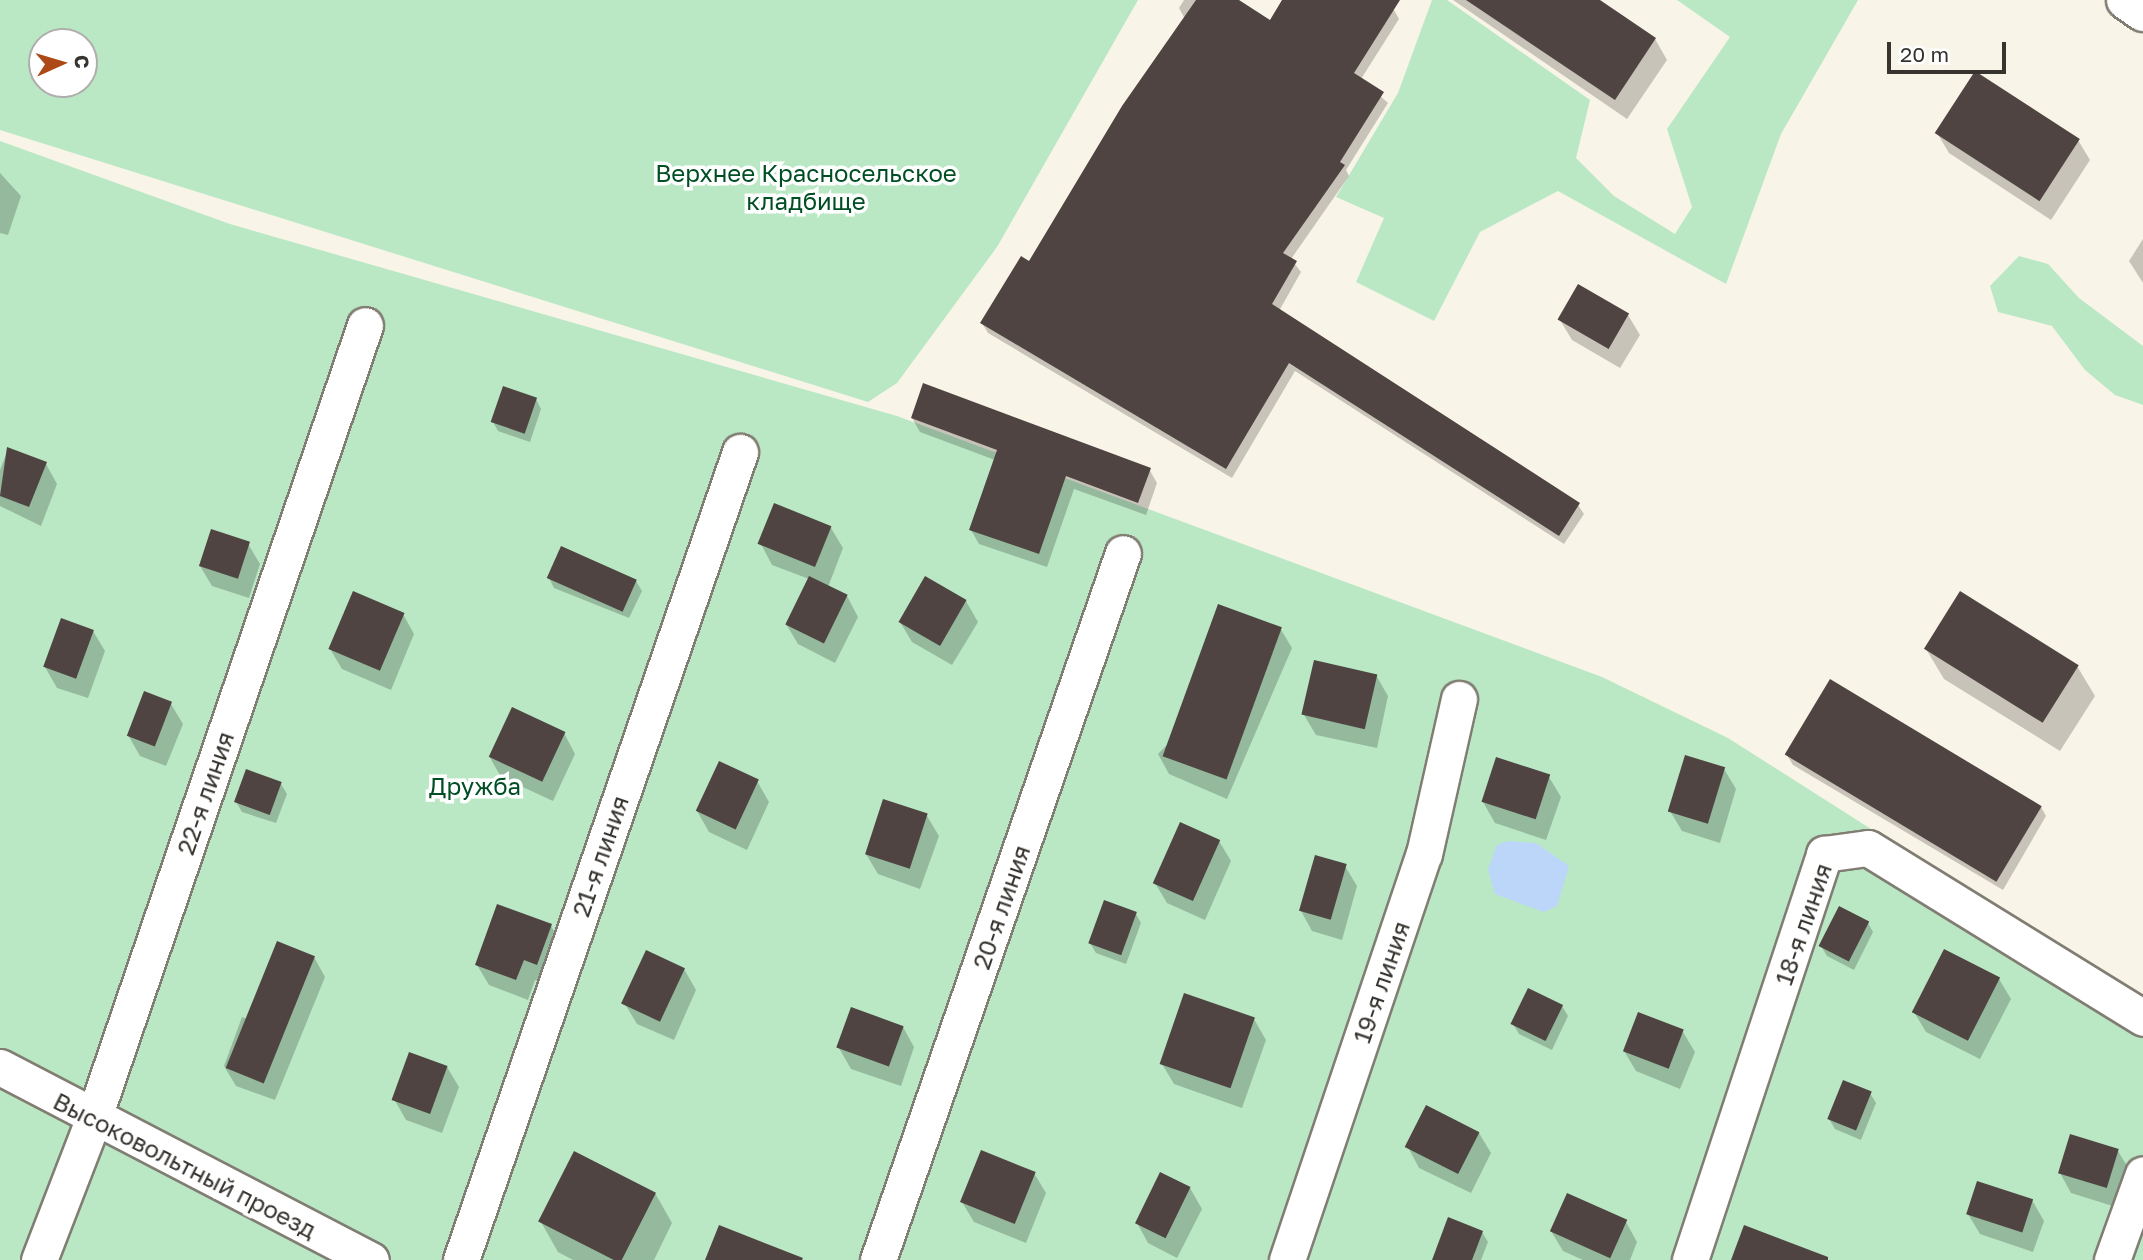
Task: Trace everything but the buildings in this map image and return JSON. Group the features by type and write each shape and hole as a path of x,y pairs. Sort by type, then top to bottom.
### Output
{"main road":[{"path":"2126,0 2143,12"}],"street":[{"name":"22-я линия","path":"39,1260 93,1120 365,325"},
{"name":"21-я линия","path":"461,1260 740,452"},
{"name":"20-я линия","path":"878,1260 1123,553"},
{"name":"19-я линия","path":"1287,1260 1423,854 1459,699"},
{"name":"18-я линия","path":"1690,1260 1824,854 1868,848 2143,1018"},
{"name":"Высоковольтный проезд","path":"0,1067 93,1120 371,1260"},
{"path":"2112,1260 2143,1174"}],"green space":[{"name":"Верхнее Красносельское кладбище","path":"0,0 1138,0 997,247 897,383 868,402 0,130"},
{"path":"1432,0 1447,0 1590,100 1576,158 1614,196 1675,234 1692,207 1667,129 1730,37 1677,0 1858,0 1781,134 1726,284 1558,191 1480,232 1434,321 1356,282 1384,218 1336,197 1398,93"},
{"name":"Дружба","path":"0,141 230,224 897,416 1602,677 1728,738 2143,1002 2143,1260 0,1260"},
{"path":"2019,256 2048,264 2079,298 2143,346 2143,405 2115,395 2085,370 2052,326 1998,312 1990,286"}],"water":[{"path":"1508,841 1536,843 1569,866 1557,906 1544,912 1495,894 1488,869 1497,845"}]}
